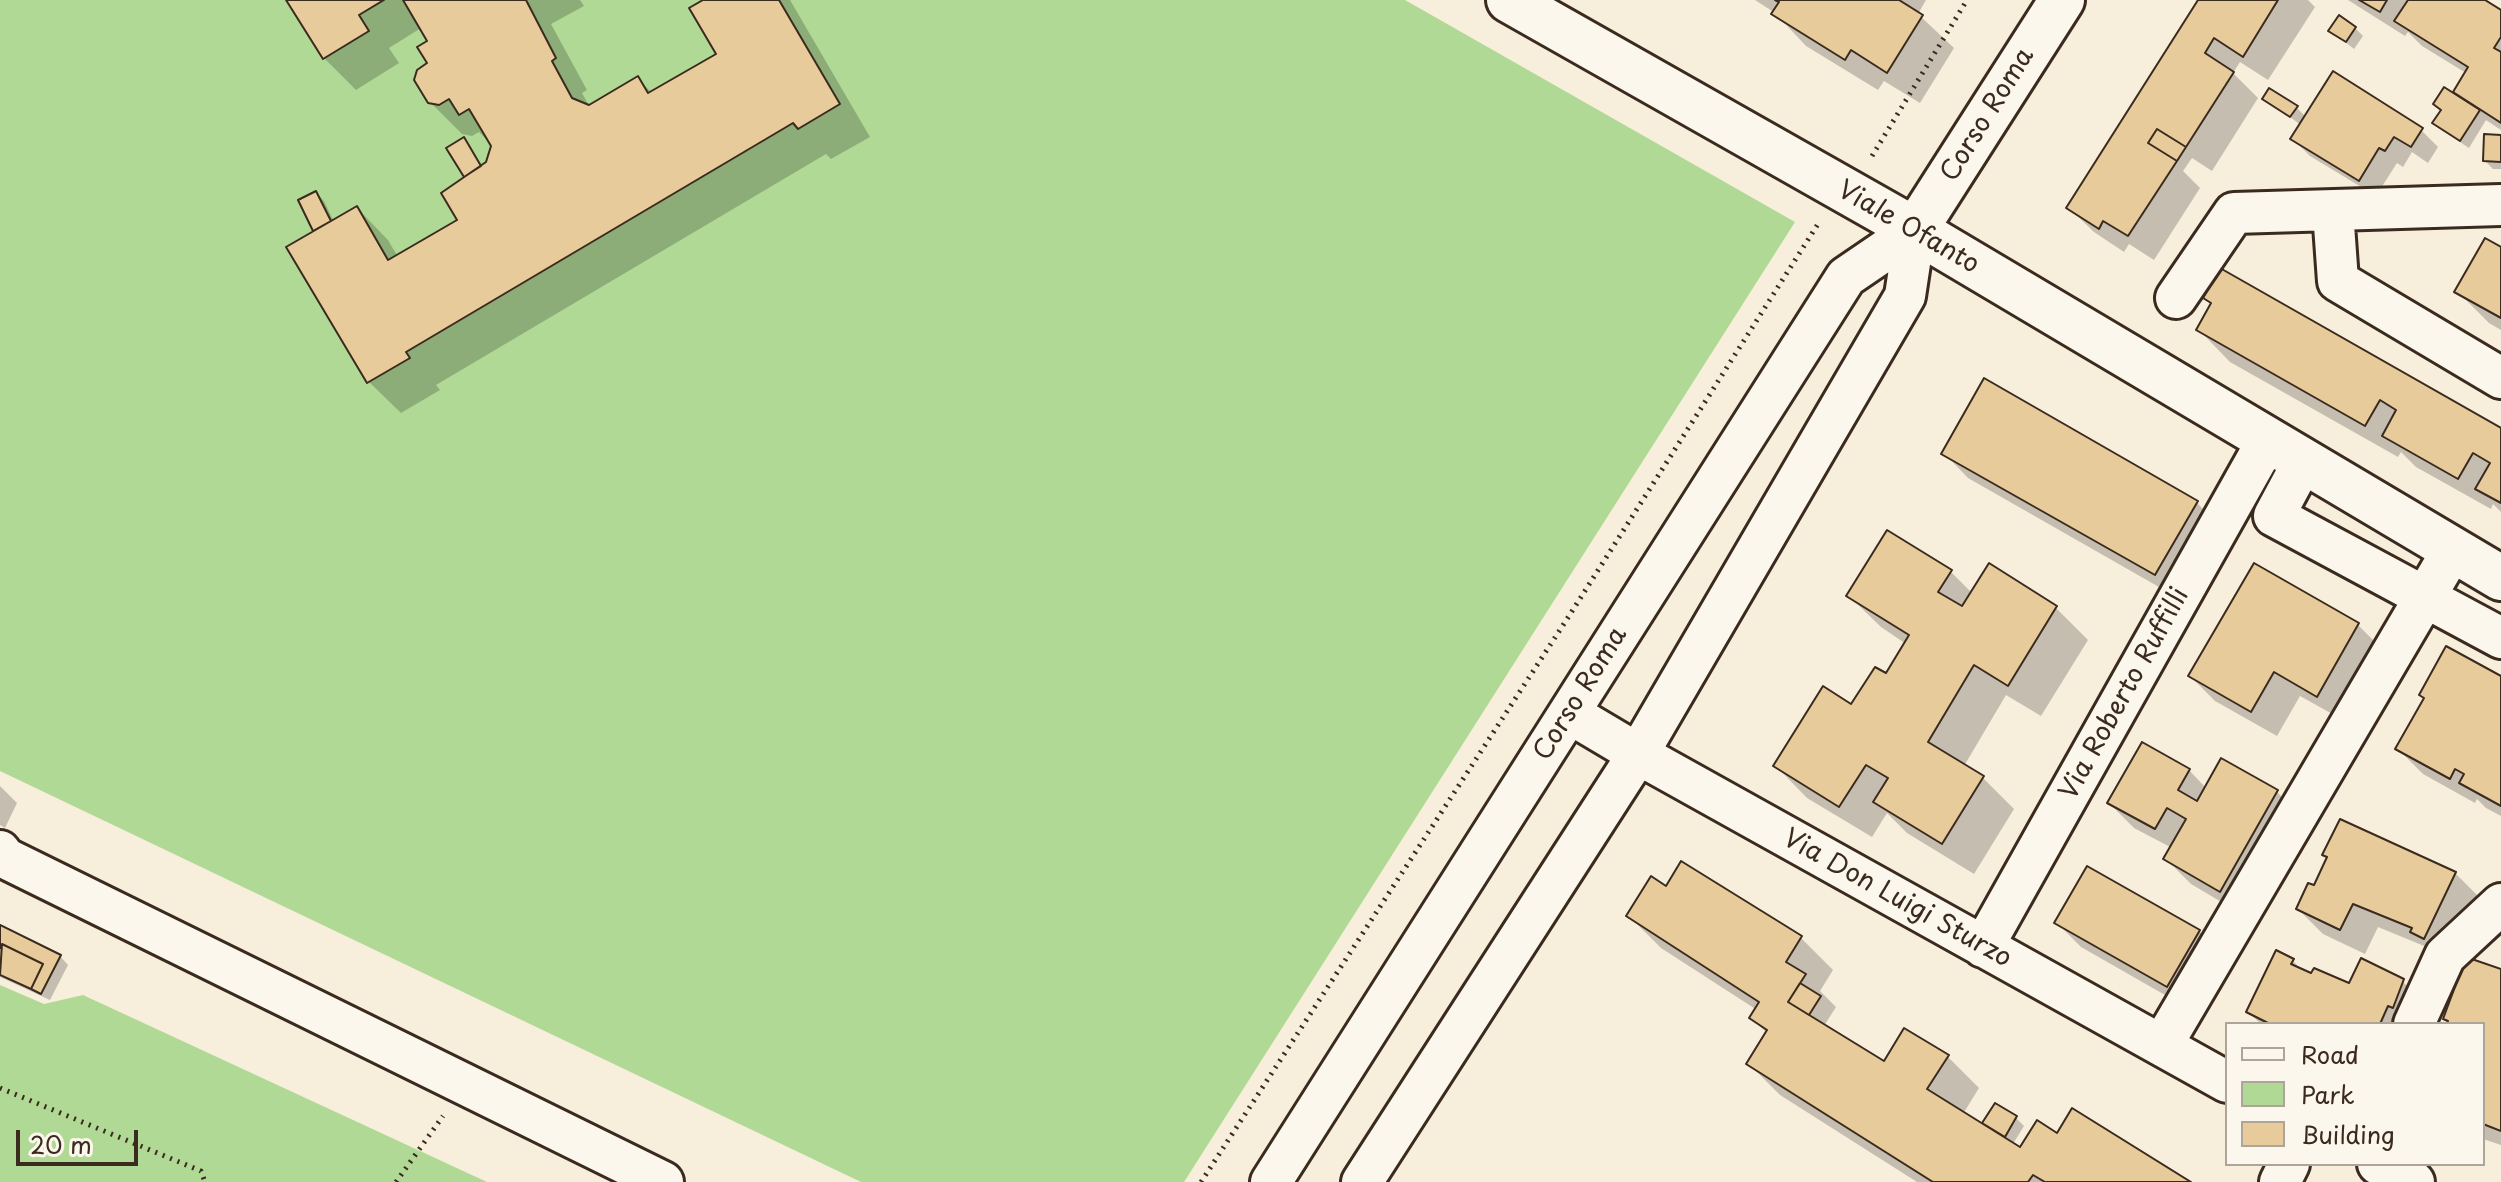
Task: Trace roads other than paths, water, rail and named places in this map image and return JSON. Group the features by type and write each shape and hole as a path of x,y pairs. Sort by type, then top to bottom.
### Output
{"main road":[{"name":"Viale Ofanto","path":"1509,0 1915,230 2501,578"},
{"name":"Corso Roma","path":"1915,230 2062,0"}],"street":[{"path":"2176,298 2234,213 2501,205"},
{"path":"2333,211 2338,281 2501,378"},
{"name":"Corso Roma","path":"1271,1182 1846,277 1915,230"},
{"name":"Corso Roma","path":"1362,1182 1638,754 1905,296 1915,230"},
{"path":"2285,452 2274,516 2501,638"},
{"name":"Via Roberto Ruffilli","path":"1983,947 2285,452"},
{"path":"2162,1045 2452,551"},
{"name":"Via Don Luigi Sturzo","path":"1569,713 2225,1081"},
{"path":"2,855 663,1182"},
{"path":"2415,1022 2445,956 2501,904"},
{"path":"2382,1166 2414,1182"}]}
